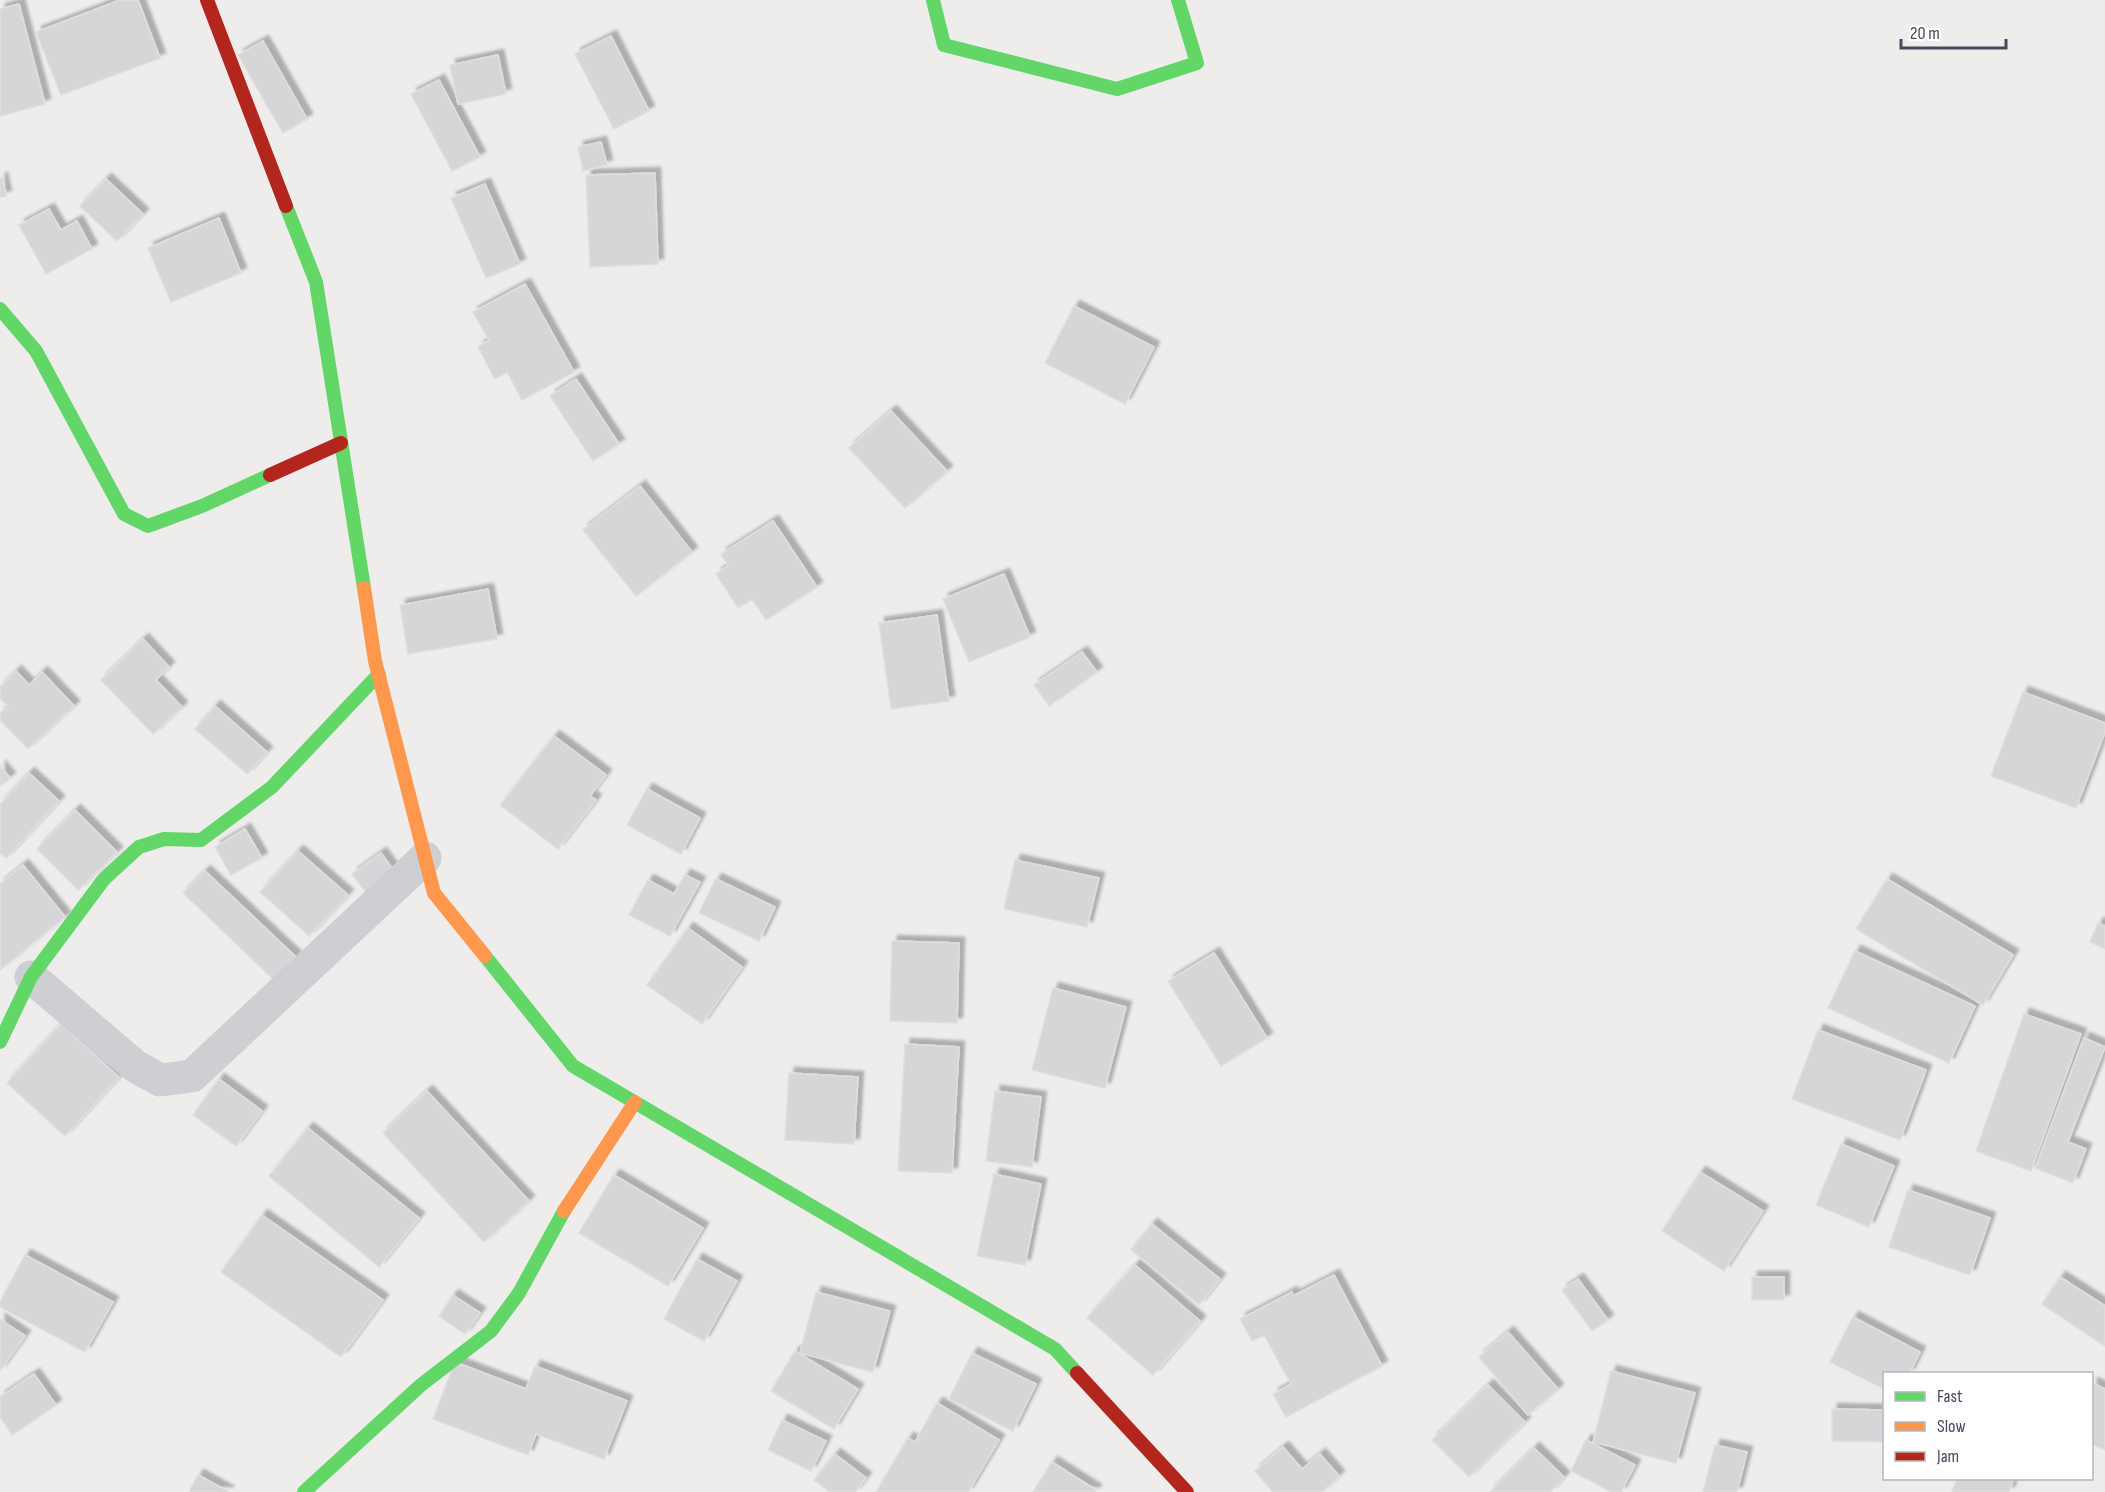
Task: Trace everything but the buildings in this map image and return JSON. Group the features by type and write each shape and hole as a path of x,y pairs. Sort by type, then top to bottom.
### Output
{"street":[{"path":"207,0 316,282 379,674 434,893 573,1066 1055,1349 1187,1492"},
{"path":"933,0 944,45 1117,89 1197,63 1178,0"},
{"path":"0,309 36,351 124,514 148,526 202,506 341,443"},
{"path":"0,1042 31,977 104,879 139,847 164,839 201,840 272,787 379,674"},
{"path":"31,977 135,1066 160,1080 192,1076 424,858"},
{"path":"304,1492 421,1385 491,1331 519,1293 557,1222 635,1102"}],"traffic: fast":[{"path":"933,0 944,45 1117,89 1197,63 1178,0"},
{"path":"286,206 316,282 364,588"},
{"path":"0,309 36,351 124,514 148,526 202,506 270,475"},
{"path":"0,1042 31,977 104,879 139,847 164,839 201,840 272,787 379,674"},
{"path":"485,956 573,1066 1055,1349 1077,1373"},
{"path":"304,1492 421,1385 491,1331 519,1293 564,1211"}],"traffic: slow":[{"path":"364,588 375,661 434,893 485,956"},
{"path":"564,1211 635,1102"}],"traffic: jam":[{"path":"207,0 286,206"},
{"path":"270,475 341,443"},
{"path":"1077,1373 1187,1492"}]}
